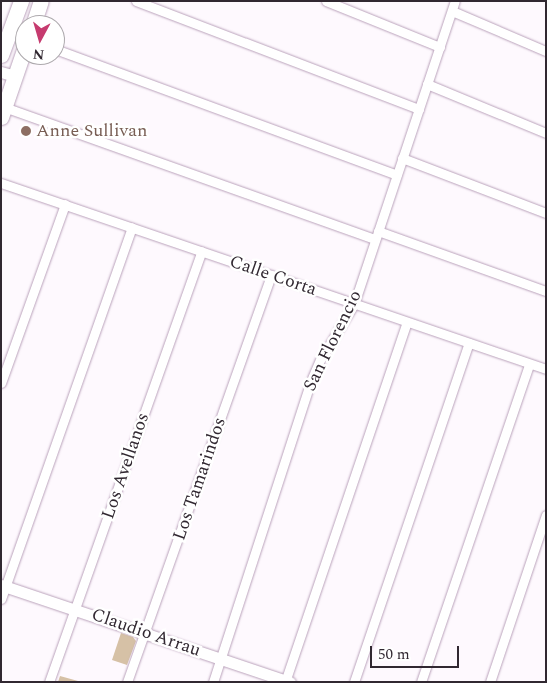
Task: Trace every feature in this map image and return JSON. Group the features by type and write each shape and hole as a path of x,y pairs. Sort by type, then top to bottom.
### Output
{"main road":[{"path":"1,55 21,1"},
{"path":"36,15 41,1"},
{"path":"3,112 8,74 15,63"}],"street":[{"path":"136,1 419,109"},
{"path":"326,1 440,47"},
{"name":"San Florencio","path":"213,682 310,383 320,360 354,304 455,1"},
{"path":"452,11 546,51"},
{"path":"65,53 397,175"},
{"path":"427,84 546,132"},
{"path":"3,112 546,291"},
{"path":"402,158 546,213"},
{"name":"Calle Corta","path":"1,182 546,370"},
{"path":"1,383 65,204"},
{"path":"1,599 3,586 132,227"},
{"name":"Los Avellanos","path":"50,682 202,251"},
{"name":"Los Tamarindos","path":"127,682 146,633 271,275"},
{"path":"287,681 408,322"},
{"path":"354,682 469,343"},
{"path":"421,682 529,364"},
{"path":"490,682 546,515"},
{"name":"Claudio Arrau","path":"3,586 287,681"}],"building":[{"path":"121,633 133,637 136,641 127,665 112,660"},
{"path":"60,676 78,681 78,682 58,682"}],"place":[{"name":"Anne Sullivan","path":"26,131"}]}
